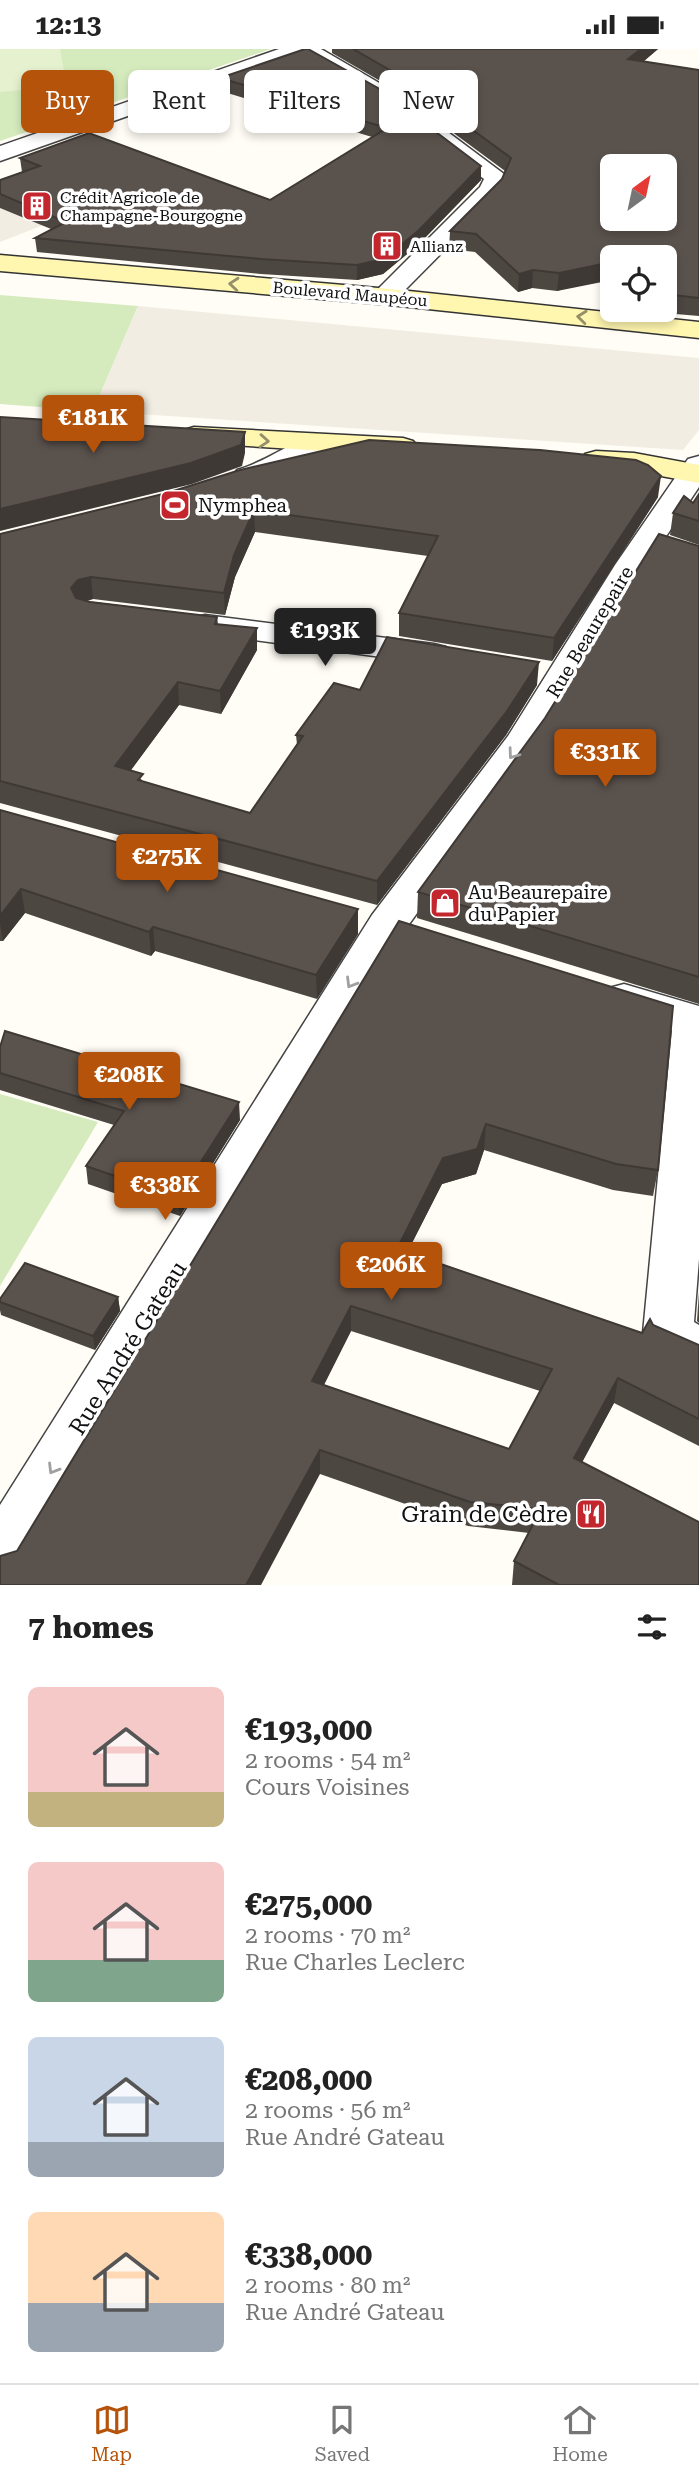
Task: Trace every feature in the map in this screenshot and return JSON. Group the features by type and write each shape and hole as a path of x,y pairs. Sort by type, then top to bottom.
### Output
{"main road":[{"name":"Boulevard Maupéou","path":"0,263 390,297 699,330"},
{"path":"166,434 426,449"},
{"path":"565,458 634,462 697,471"}],"street":[{"path":"0,154 298,49"},
{"path":"306,49 386,95 496,177 491,190 391,289 390,297"},
{"path":"221,486 268,471 318,444"},
{"name":"Rue Beaurepaire","path":"387,925 523,741 647,541 697,471"},
{"path":"647,541 682,552"},
{"path":"177,622 405,649 471,660"},
{"path":"524,669 563,676"},
{"name":"Rue André Gateau","path":"0,1555 387,925"},
{"path":"592,989 697,1021 668,1333 699,1350"}],"green space":[{"path":"0,49 271,49 209,70 128,70 128,98 114,102 114,70 21,70 21,133 24,133 0,141"},
{"path":"0,49 60,49 64,70 21,70 21,90 0,92"},
{"path":"0,295 138,306 93,411 0,404"},
{"path":"0,1094 98,1122 0,1286"}],"shaded area":[{"path":"0,208 27,219 46,224 0,242"},
{"path":"138,306 699,358 699,430 683,450 93,411"}],"building":[{"path":"305,49 346,70 244,70 244,85 230,81 230,75"},
{"path":"353,49 641,49 628,59 699,70 699,298 677,295 677,245 600,245 600,264 559,273 533,270 519,274 476,234 450,231 502,179 511,158 477,133 478,70 390,70"},
{"path":"365,81 379,89 379,126 365,121"},
{"path":"89,133 270,200 379,133 437,133 481,166 419,230 384,259 357,265 35,238 66,222 0,194 0,180 40,166 20,158"},
{"path":"0,417 245,432 241,445 191,463 0,509"},
{"path":"369,440 540,450 636,460 648,465 661,476 554,638 399,613 438,536 254,510 234,555 224,593 91,577 78,580 71,588 76,598 90,602 217,617 215,624 257,628 220,691 178,682 115,766 143,774 138,780 250,813 303,736 296,735 334,683 360,690 387,637 539,662 507,711 377,881 0,781 0,534 167,493 240,470"},
{"path":"699,494 699,521 673,513 684,496 693,503"},
{"path":"659,534 699,546 699,977 418,892 545,718"},
{"path":"0,810 358,909 316,975 153,927 149,932 21,889 0,916"},
{"path":"399,921 673,1006 658,1170 616,1164 486,1124 477,1149 443,1158 397,1249 642,1333 650,1319 653,1325 699,1345 699,1419 618,1378 574,1458 699,1522 699,1585 559,1585 514,1561 541,1509 470,1502 320,1450 246,1585 0,1585 0,1556 17,1551","holes":["351,1306 552,1369 509,1449 312,1381"]},
{"path":"5,1031 239,1102 178,1198 86,1166 124,1111 0,1073 0,1047"},
{"path":"25,1263 118,1297 93,1336 0,1302"}],"place":[{"name":"Crédit Agricole de Champagne-Bourgogne","path":"37,206"},
{"name":"Allianz","path":"387,246"},
{"name":"Nymphea","path":"175,505"},
{"name":"Au Beaurepaire du Papier","path":"445,903"},
{"name":"Grain de Cèdre","path":"591,1514"}]}
